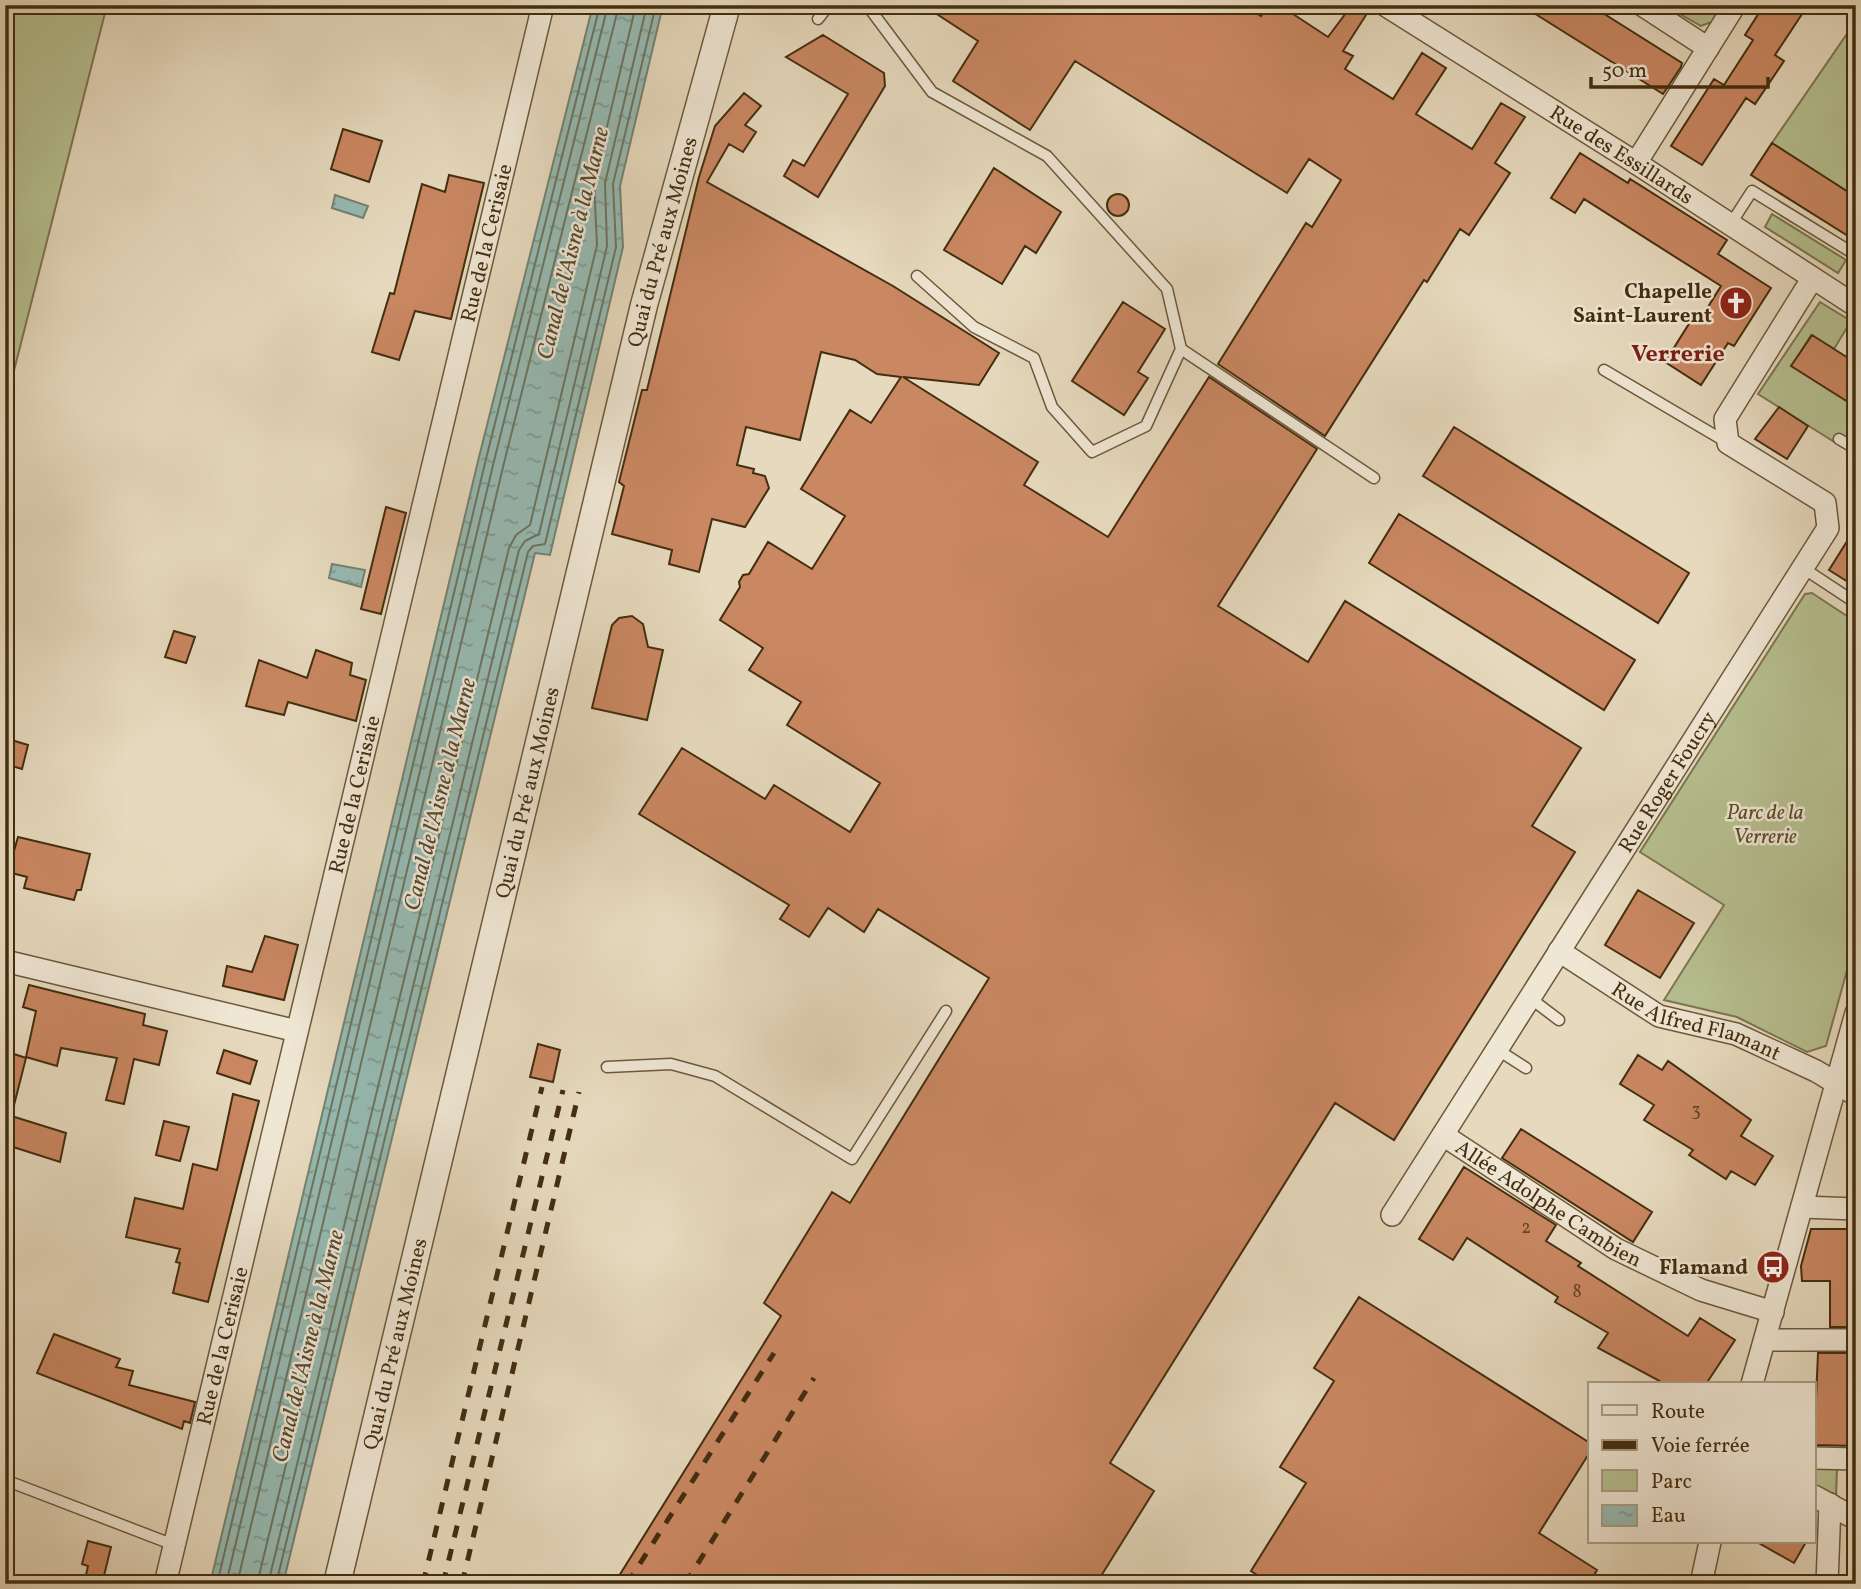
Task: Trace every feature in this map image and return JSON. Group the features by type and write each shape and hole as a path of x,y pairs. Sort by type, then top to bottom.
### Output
{"street":[{"name":"Rue de la Cerisaie","path":"164,1584 543,5"},
{"name":"Quai du Pré aux Moines","path":"337,1584 644,305 727,5"},
{"name":"Rue des Essillards","path":"1385,5 1856,306"},
{"path":"1636,163 1735,5"},
{"path":"1644,6 1708,48"},
{"path":"1728,443 1725,419 1812,279"},
{"name":"Rue Roger Foucry","path":"1392,1215 1828,528 1825,503 1728,443"},
{"name":"Rue Alfred Flamant","path":"1559,951 1659,1016 1737,1034 1850,1089"},
{"path":"5,961 297,1031"},
{"path":"1753,1382 1802,1207 1850,1089 1856,1013"},
{"name":"Allée Adolphe Cambien","path":"1443,1135 1616,1249 1701,1290 1773,1312"},
{"path":"1802,1207 1856,1209"},
{"path":"1765,1339 1856,1340"},
{"path":"1815,1458 1856,1459"},
{"path":"1822,1500 1856,1519"},
{"path":"1822,1500 1827,1584"},
{"path":"1700,1584 1710,1544"}],"lane":[{"path":"818,19 829,5"},
{"path":"867,5 932,92 1047,156 1167,289 1181,349 1146,426 1092,452 1052,407 1034,358 974,327 917,276"},
{"path":"1730,225 1752,191 1856,255"},
{"path":"1181,349 1374,478"},
{"path":"1604,370 1728,443"},
{"path":"1839,439 1856,449"},
{"path":"1802,568 1856,603"},
{"path":"1530,998 1559,1020"},
{"path":"607,1068 671,1064 715,1076 852,1159 946,1011"},
{"path":"1498,1050 1526,1068"},
{"path":"5,1480 174,1545"}],"green space":[{"path":"5,5 107,5 5,406"},
{"path":"1664,5 1722,5 1712,22 1701,26"},
{"path":"1851,28 1856,38 1856,197 1772,143"},
{"path":"1772,214 1846,260 1838,273 1765,227"},
{"path":"1820,302 1851,321 1834,349 1811,335 1792,366 1856,407 1856,436 1847,450 1758,394"},
{"name":"Parc de la Verrerie","path":"1812,593 1856,622 1856,938 1826,1046 1807,1052 1737,1017 1664,1000 1724,905 1640,852 1805,594"},
{"path":"1815,1468 1837,1468 1836,1498 1815,1488"}],"water":[{"name":"Canal de l'Aisne à la Marne","path":"593,5 663,5 620,186 623,247 550,555 535,553 283,1584 210,1584 479,457"},
{"path":"335,195 368,206 363,218 332,208"},
{"path":"332,564 365,570 361,587 329,578"}],"building":[{"path":"923,5 1244,5 1261,16 1268,5 1298,5 1293,14 1328,37 1352,5 1366,15 1343,51 1353,56 1345,69 1393,99 1422,53 1446,68 1416,114 1472,149 1501,103 1525,117 1495,163 1510,173 1469,235 1460,229 1427,282 1424,280 1325,436 1218,364 1306,223 1312,227 1341,180 1309,159 1287,193 1075,61 1030,130 953,81 978,41"},
{"path":"1521,5 1590,5 1682,63 1681,67 1663,94"},
{"path":"1764,5 1808,5 1775,55 1784,61 1755,104 1746,98 1702,165 1671,146 1714,79 1724,85 1753,40 1745,35"},
{"path":"823,35 884,73 885,86 818,197 784,176 793,160 804,166 848,94 786,57"},
{"path":"744,93 761,106 745,125 756,132 743,152 729,144 707,182 893,286 999,353 979,385 903,377 1038,462 1024,485 1108,537 1209,377 1317,449 1218,606 1308,662 1345,601 1581,748 1532,826 1575,852 1394,1140 1335,1103 1110,1463 1154,1491 1096,1584 614,1584 781,1316 764,1303 832,1192 850,1203 989,978 878,909 864,932 828,908 809,937 780,919 789,905 639,814 682,748 765,799 774,785 850,832 880,783 787,725 801,702 749,670 763,648 720,620 740,587 739,582 743,575 749,574 768,542 812,569 845,516 801,489 850,410 871,423 901,377 877,374 855,360 821,352 800,440 746,427 737,465 754,469 753,473 765,476 769,488 745,527 712,519 699,572 669,564 672,550 612,534 624,486 619,482 642,390 647,390 699,177 715,126"},
{"path":"343,129 382,141 369,182 331,169"},
{"path":"1772,143 1856,197 1856,241 1751,175"},
{"path":"1580,153 1628,183 1630,179 1727,240 1718,254 1771,288 1734,346 1728,343 1701,385 1665,362 1692,319 1698,323 1721,286 1584,199 1575,213 1551,198"},
{"path":"994,168 1061,212 1036,253 1025,246 1002,284 944,250"},
{"path":"449,175 484,183 451,319 415,311 399,360 372,352 390,293 394,294 422,184 445,192"},
{"path":"1118,194 1126,197 1129,205 1126,213 1118,216 1110,213 1107,205 1110,197"},
{"path":"1123,302 1165,329 1138,372 1148,378 1124,415 1072,381"},
{"path":"1812,335 1856,363 1856,407 1791,366"},
{"path":"1779,407 1808,426 1787,459 1755,439"},
{"path":"1454,427 1689,573 1658,623 1423,476"},
{"path":"386,507 406,513 381,614 361,609"},
{"path":"1399,514 1635,660 1604,710 1369,563"},
{"path":"1856,527 1856,587 1829,570"},
{"path":"632,616 643,624 648,647 663,650 647,720 592,708 612,625 619,618"},
{"path":"174,631 195,637 186,663 165,657"},
{"path":"316,650 352,663 350,675 366,680 356,721 288,702 284,715 246,706 259,660 307,678"},
{"path":"5,738 28,745 22,769 5,764"},
{"path":"18,837 90,854 81,890 77,890 74,900 24,888 27,877 8,872"},
{"path":"1638,890 1694,923 1660,978 1605,945"},
{"path":"265,936 298,945 284,1000 223,986 227,966 252,972"},
{"path":"29,985 145,1014 143,1025 167,1031 159,1065 134,1059 124,1104 106,1100 117,1058 61,1048 57,1066 26,1057 36,1011 23,1007"},
{"path":"538,1044 560,1050 553,1082 530,1077"},
{"path":"224,1050 257,1061 250,1084 217,1073"},
{"path":"5,1051 26,1058 12,1113 5,1113"},
{"path":"1638,1055 1662,1070 1668,1061 1751,1120 1741,1136 1773,1156 1755,1185 1731,1171 1726,1179 1689,1155 1693,1150 1644,1120 1654,1105 1620,1084"},
{"path":"233,1094 259,1101 208,1302 173,1293 180,1263 176,1262 180,1249 126,1237 135,1198 183,1209 193,1164 217,1170"},
{"path":"5,1114 66,1133 60,1162 10,1146 12,1139 5,1138"},
{"path":"164,1121 189,1127 180,1161 156,1155"},
{"path":"1521,1129 1652,1212 1633,1242 1502,1158"},
{"path":"1464,1167 1556,1225 1546,1241 1581,1263 1578,1266 1642,1307 1688,1336 1700,1318 1735,1340 1707,1382 1661,1382 1598,1348 1608,1333 1555,1302 1558,1297 1467,1238 1453,1260 1419,1239"},
{"path":"1811,1229 1856,1229 1856,1327 1830,1327 1830,1281 1802,1281 1801,1266"},
{"path":"1359,1297 1588,1442 1588,1455 1539,1533 1597,1570 1589,1584 1271,1584 1251,1571 1306,1483 1280,1467 1334,1381 1314,1368"},
{"path":"54,1334 120,1359 116,1367 133,1371 129,1385 195,1402 190,1423 184,1421 182,1429 37,1373"},
{"path":"1818,1353 1856,1353 1856,1446 1815,1445"},
{"path":"88,1541 111,1547 102,1584 84,1584 88,1566 82,1564"},
{"path":"1761,1544 1805,1544 1794,1563"}],"railway":[{"path":"423,1584 542,1087"},
{"path":"443,1584 563,1090"},
{"path":"462,1584 579,1092"},
{"path":"627,1584 774,1353"},
{"path":"685,1584 814,1378"}],"place":[{"name":"Chapelle Saint-Laurent","path":"1736,303"},
{"name":"Flamand","path":"1773,1267"}],"district":[{"name":"Verrerie","path":"1678,353"}]}
